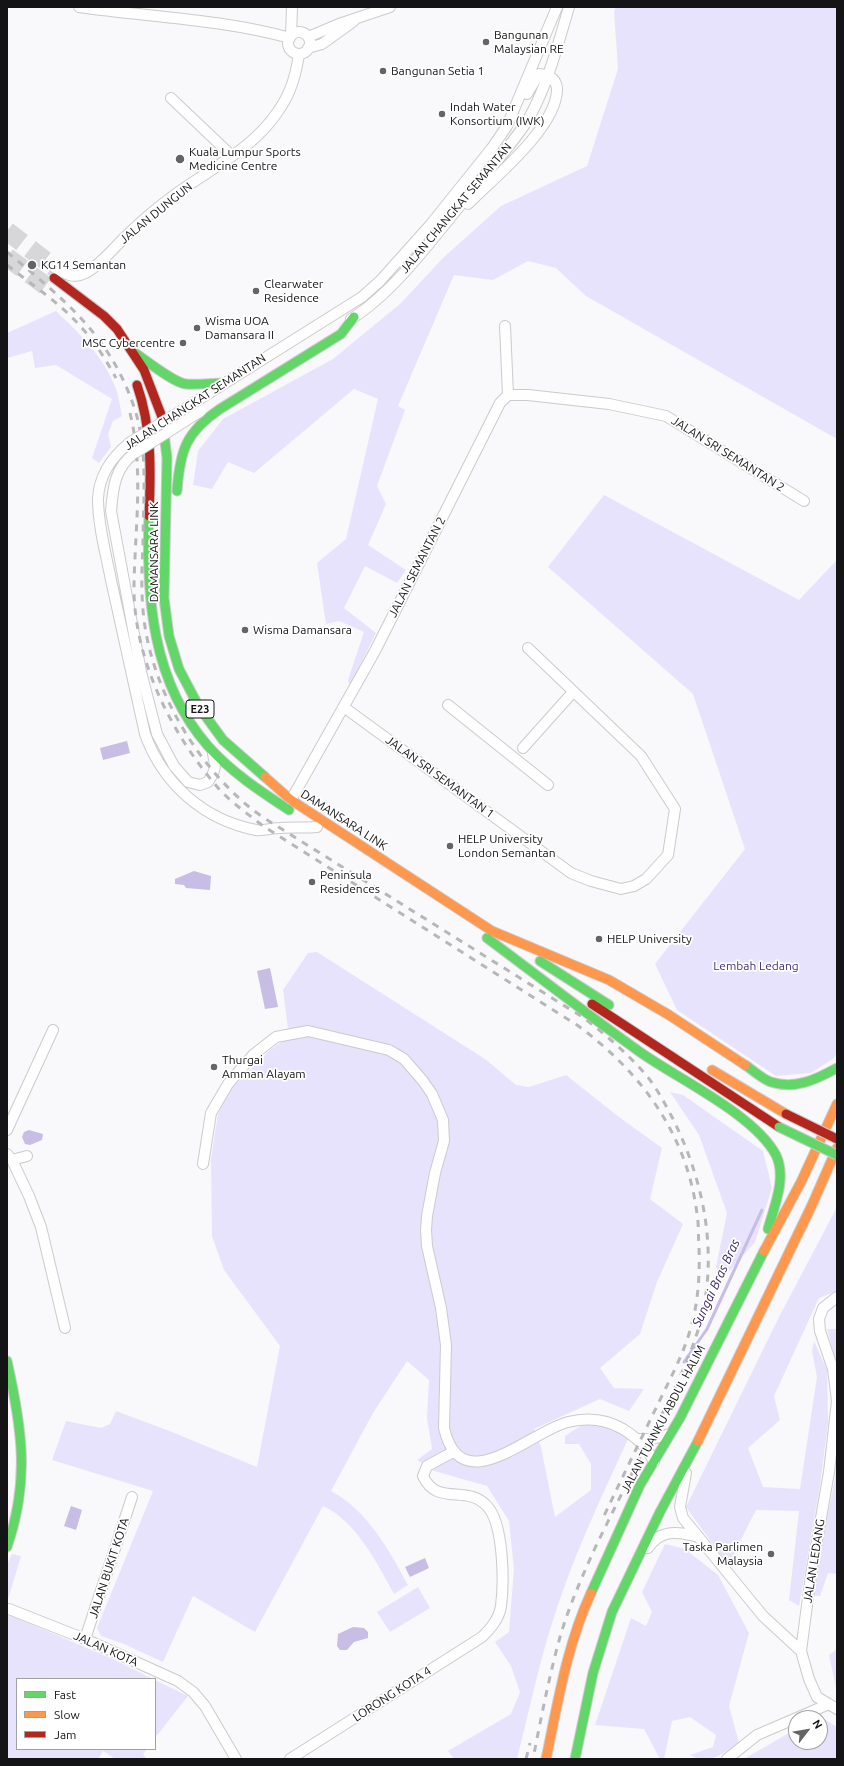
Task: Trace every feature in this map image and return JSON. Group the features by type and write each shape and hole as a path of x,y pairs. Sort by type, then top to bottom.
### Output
{"main road":[{"name":"DAMANSARA LINK","path":"54,273 83,292 95,309 117,329 144,370 161,413 167,458 164,598 169,636 179,669 199,707 223,740 292,800 489,934"},
{"path":"177,498 178,478 183,454 189,437 200,425 234,400 341,334 354,317"},
{"path":"134,353 156,366 172,379 185,384 224,383"},
{"name":"DAMANSARA LINK","path":"133,375 145,407 152,460 149,530 149,599 155,641 168,683 185,716 200,736 243,778 317,828 489,934"},
{"path":"164,570 175,512"},
{"path":"489,934 667,1042"},
{"path":"489,934 609,980 669,1015 771,1082 792,1085 812,1081 837,1068"},
{"path":"489,934 779,1127 837,1155"},
{"path":"489,934 641,1052 749,1124 768,1142 780,1167 781,1179 762,1254"},
{"path":"706,1066 786,1114 837,1139"},
{"name":"JALAN TUANKU ABDUL HALIM","path":"546,1759 567,1660 579,1620 640,1485 671,1434 762,1254 801,1182 837,1104"},
{"path":"575,1759 593,1673 612,1612 660,1512 694,1448 818,1193 837,1148"},
{"path":"818,1193 837,1162"},
{"path":"7,1362 12,1401 21,1424 22,1457 21,1492 7,1547"}],"street":[{"path":"79,7 113,12 171,17 296,37 390,7"},
{"name":"JALAN CHANGKAT SEMANTAN","path":"547,30 548,21 553,7"},
{"name":"JALAN CHANGKAT SEMANTAN","path":"317,828 257,830 220,818 205,810 173,784 151,751 116,604 101,529 98,499 105,470 118,452 129,443 371,290 430,224 492,148 507,126 557,7"},
{"name":"JALAN CHANGKAT SEMANTAN","path":"200,736 213,754 216,767 208,782 195,785 188,782 174,766 157,734 141,672 111,511 113,486 121,466 136,453 201,411 354,317 387,290 435,235 529,118 548,75 569,7"},
{"path":"292,12 296,37 292,51 299,54 308,48 322,44 359,18"},
{"path":"296,37 308,48"},
{"name":"JALAN DUNGUN","path":"54,273 70,276 84,274 145,218 173,196 232,156 258,135 282,105 294,83 299,54"},
{"path":"435,235 526,148 547,119 556,102 557,92 554,80 548,75 539,74 534,80 522,104 507,126"},
{"path":"171,98 232,156"},
{"path":"505,326 508,395"},
{"name":"JALAN SRI SEMANTAN 2","path":"508,395 528,395 609,404 666,416 804,501"},
{"name":"JALAN SEMANTAN 2","path":"292,800 376,651 500,403 508,395"},
{"name":"JALAN SRI SEMANTAN 1","path":"345,708 571,873 621,889 634,886 646,879 668,855 675,809 641,756 528,648"},
{"path":"523,748 573,692"},
{"path":"448,705 548,785"},
{"path":"7,1130 53,1030"},
{"path":"203,1164 211,1113 233,1078 253,1055 276,1037 308,1031 389,1050 404,1059 423,1080 436,1100 443,1120 444,1141 434,1180 426,1230 427,1246 441,1308 446,1345 444,1428 447,1441 453,1452 462,1459 480,1462 499,1458 533,1438 566,1423 585,1419 612,1422 639,1439 654,1462"},
{"path":"27,1156 9,1157 35,1209 41,1227 65,1328"},
{"name":"JALAN LEDANG","path":"833,1706 817,1697 809,1679 801,1651 811,1575 829,1472 837,1401 833,1369 820,1331 818,1318 823,1308 837,1297"},
{"path":"639,1439 652,1439 671,1434"},
{"path":"694,1448 687,1470 680,1507 683,1518 695,1536 763,1616 801,1651"},
{"name":"LORONG KOTA 4","path":"290,1759 482,1637 492,1628 501,1607 500,1532 495,1519 489,1507 480,1500 469,1496 434,1491 428,1486 423,1476 426,1466 453,1452"},
{"name":"JALAN BUKIT KOTA","path":"85,1639 132,1497"},
{"path":"630,1575 651,1544 663,1535 679,1532 695,1536"},
{"name":"JALAN KOTA","path":"9,1609 85,1639 178,1681 193,1692 204,1706 236,1759"},
{"path":"726,1759 757,1735 833,1706"}],"green space":[{"path":"616,7 837,7 837,439 586,296 556,268 528,261 493,280 454,275 398,406 405,410 377,486 386,504 368,545 406,570 397,583 365,566 344,608 376,633 352,682 349,684 348,680 364,632 339,621 326,624 317,563 346,539 378,399 354,389 254,473 228,462 212,489 193,485 198,451 223,419 333,359 400,304 444,257 501,206 587,166 618,69 614,11"},
{"path":"56,311 82,337 98,356 111,378 117,392 122,416 113,421 108,434 111,447 99,463 92,458 112,399 56,365 35,368 32,351 7,358 7,333"},
{"name":"Lembah Ledang","path":"604,495 799,600 837,560 837,1052 834,1058 811,1073 776,1076 677,1010 655,964 745,849 693,694 548,567"},
{"path":"317,952 485,1059 516,1085 529,1087 566,1075 619,1117 662,1148 650,1199 683,1224 657,1282 640,1334 600,1368 614,1388 644,1389 629,1411 600,1399 534,1429 541,1447 555,1517 591,1490 591,1464 579,1444 565,1444 565,1436 582,1425 603,1425 629,1437 586,1532 558,1605 541,1662 517,1759 454,1759 448,1751 511,1714 520,1692 511,1666 495,1642 509,1632 514,1569 509,1521 487,1486 434,1471 417,1460 432,1449 427,1418 429,1380 407,1361 373,1413 331,1491 344,1499 367,1520 385,1545 408,1585 394,1594 381,1569 365,1544 346,1522 323,1506 255,1632 193,1596 163,1662 124,1644 101,1636 97,1628 153,1491 52,1460 66,1421 101,1428 110,1424 116,1411 257,1467 280,1346 224,1270 212,1236 211,1159 218,1114 228,1092 270,1050 289,1037 283,990 308,953"},
{"path":"670,1092 683,1095 763,1151 772,1188 755,1242 726,1275 716,1267 727,1213 699,1135"},
{"path":"837,1207 837,1291 819,1298 774,1396 780,1420 748,1448 763,1487 800,1489 817,1377 812,1351 814,1341 827,1370 828,1423 820,1485 799,1606 789,1600 799,1511 756,1510 728,1565 686,1507 778,1319"},
{"path":"827,1329 837,1329 837,1365"},
{"path":"837,1450 837,1574 828,1573 820,1596 811,1595 835,1479"},
{"path":"665,1544 685,1549 718,1575 749,1633 729,1706 739,1743 722,1754 709,1759 697,1758 690,1755 713,1747 716,1735 690,1717 672,1721 664,1759 660,1759 644,1729 595,1725 631,1618 646,1626 652,1612 642,1592"},
{"path":"12,1554 21,1556 7,1603 7,1564"},
{"path":"418,1587 430,1608 390,1632 377,1612"},
{"path":"7,1614 115,1660 151,1678 16,1678 16,1750 146,1750 143,1754 147,1759 115,1759 103,1751 98,1759 7,1759"},
{"path":"837,1649 837,1692 829,1655"},
{"path":"156,1680 188,1696 156,1737"},
{"path":"828,1722 837,1727 837,1759 744,1759 788,1734 788,1750 828,1750"}],"shaded area":[{"path":"127,741 130,753 103,760 100,748"},
{"path":"194,871 211,876 210,890 186,888 184,885 175,884 175,879"},
{"path":"270,968 278,1007 265,1009 257,971"},
{"path":"29,1130 43,1134 42,1140 30,1145 25,1144 22,1137 24,1132"},
{"path":"71,1506 82,1510 76,1530 64,1526"},
{"path":"425,1558 429,1568 410,1577 405,1567"},
{"path":"353,1627 364,1628 368,1632 368,1638 354,1642 347,1650 340,1650 337,1646 338,1634"}],"waterway":[{"name":"Sungai Bras Bras","path":"684,1362 707,1329 762,1210"}],"tunnel":[{"path":"7,231 55,268"},
{"path":"7,257 50,289"},
{"path":"7,263 12,261"}],"railway":[{"path":"7,252 46,285 97,337 123,379 133,404 138,421 143,455 144,490 142,593 147,637 154,665 164,692 192,743 209,766 248,806 263,817 584,1018 616,1045 646,1075 661,1096 684,1143 701,1194 706,1221 708,1274 705,1301 699,1327 690,1354 678,1381 595,1548 572,1603 560,1637 552,1667 533,1759"},
{"path":"7,265 55,302 73,318 96,345 116,378"},
{"path":"130,413 137,455 138,477 134,585 135,613 140,640 148,668 158,694 171,720 202,768 224,794 263,826 577,1025 600,1043 640,1084 672,1131 683,1157 692,1185 698,1222 699,1270 698,1292 694,1315 688,1337 678,1363 603,1518"},
{"path":"526,1759 530,1743"}],"traffic: fast":[{"path":"177,491 180,464 183,453 192,434 199,426 220,409 341,334 354,317"},
{"path":"135,353 168,376 181,383 224,383"},
{"path":"162,417 167,458 164,598 169,636 179,669 199,707 223,740 265,777"},
{"path":"149,516 149,577 156,637 164,666 175,694 189,721 208,746 246,781 289,810"},
{"path":"487,938 640,1052 714,1098 751,1125 776,1155 779,1164 780,1183 768,1229"},
{"path":"540,961 609,1005"},
{"path":"745,1065 768,1081 789,1085 806,1082 837,1068"},
{"path":"779,1127 837,1155"},
{"path":"591,1593 640,1485 680,1418 764,1251"},
{"path":"7,1361 17,1409 21,1454 19,1500 7,1547"},
{"path":"575,1759 593,1673 612,1612 660,1512 698,1441"}],"traffic: slow":[{"path":"265,777 291,800 492,931"},
{"path":"492,931 609,980 669,1015 745,1065"},
{"path":"712,1070 786,1114"},
{"path":"764,1251 801,1182 837,1104"},
{"path":"698,1441 812,1205 837,1148"},
{"path":"546,1759 569,1653 591,1593"}],"traffic: jam":[{"path":"54,278 104,316 117,329 144,370 162,417"},
{"path":"137,385 142,401 148,433 150,466 149,516"},
{"path":"592,1004 779,1127"},
{"path":"786,1114 837,1139"}],"place":[{"name":"Bangunan Malaysian RE","path":"486,42"},
{"name":"Bangunan Setia 1","path":"383,71"},
{"name":"Indah Water Konsortium (IWK)","path":"442,114"},
{"name":"Kuala Lumpur Sports Medicine Centre","path":"180,159"},
{"name":"KG14 Semantan","path":"32,265"},
{"name":"Clearwater Residence","path":"256,291"},
{"name":"Wisma UOA Damansara II","path":"197,328"},
{"name":"MSC Cybercentre","path":"183,343"},
{"name":"Wisma Damansara","path":"245,630"},
{"name":"HELP University London Semantan","path":"450,846"},
{"name":"Peninsula Residences","path":"312,882"},
{"name":"HELP University","path":"599,939"},
{"name":"Thurgai Amman Alayam","path":"214,1067"},
{"name":"Taska Parlimen Malaysia","path":"771,1554"}]}
